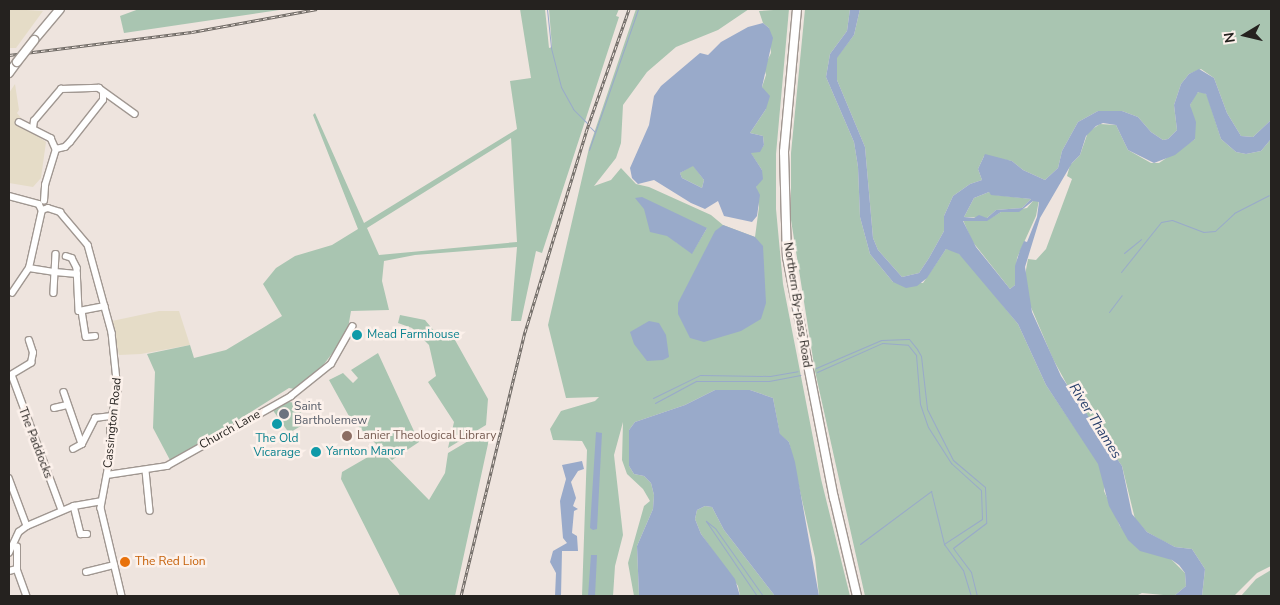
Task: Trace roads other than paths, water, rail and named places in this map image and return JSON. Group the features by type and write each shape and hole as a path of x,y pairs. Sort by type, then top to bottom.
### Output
{"highway":[{"path":"9,73 60,9"},
{"name":"Northern By-pass Road","path":"798,9 784,152 786,248 807,370 857,596"}],"street":[{"path":"34,128 34,120 61,89 99,88 104,94 112,96 135,114"},
{"path":"56,149 65,147 70,142 102,100 104,94"},
{"path":"9,196 42,202 56,149 51,138 19,122"},
{"name":"Cassington Road","path":"42,202 45,209 69,220 88,245 105,306 118,373 107,475 101,501 122,596"},
{"path":"12,293 29,268 45,209"},
{"path":"54,293 56,254"},
{"path":"66,256 76,262 76,294 79,311 82,311 86,337 94,336"},
{"path":"29,268 77,274"},
{"path":"82,311 105,306"},
{"name":"Church Lane","path":"107,475 146,471 167,466 291,396 331,364 352,327"},
{"name":"The Paddocks","path":"28,344 33,353 31,363 10,375 62,510"},
{"path":"64,392 82,444"},
{"path":"54,408 67,405"},
{"path":"73,449 82,444 95,418 112,416"},
{"path":"146,471 150,511"},
{"path":"9,478 11,490 27,526"},
{"path":"9,554 19,532 27,526 62,510 101,501"},
{"path":"74,506 82,535"},
{"path":"17,547 17,569 27,596"},
{"path":"90,573 114,565"},
{"path":"9,571 17,569"}],"water":[{"path":"850,9 860,9 854,35 837,58 837,80 865,147 873,238 878,250 902,277 919,273 929,258 944,231 944,216 953,196 970,184 982,180 978,169 985,154 1012,161 1023,170 1045,180 1058,168 1062,151 1078,122 1098,111 1122,111 1138,117 1151,132 1163,140 1168,139 1177,130 1174,105 1181,84 1189,74 1199,69 1214,78 1227,113 1241,136 1253,137 1271,120 1271,139 1261,151 1246,154 1236,152 1221,139 1206,94 1198,92 1190,105 1196,122 1195,139 1175,155 1154,163 1128,150 1116,125 1103,123 1096,126 1086,136 1080,155 1072,163 1040,218 1025,267 1032,312 1061,376 1122,466 1132,514 1147,532 1175,547 1192,549 1205,569 1202,596 1174,596 1186,586 1185,573 1179,565 1172,560 1140,551 1128,540 1109,506 1098,464 1046,385 1018,324 959,254 946,249 927,278 917,286 906,288 893,282 870,254 860,217 858,167 854,142 826,77 830,54 847,31","holes":["989,192 991,195 1031,199 1022,208 996,210 987,218 979,215 974,218 964,217 974,198","1033,201 1039,202 1037,217 1027,242 1024,241 1020,250 1015,266 1015,285 1010,289 976,247 963,221 987,221 1001,212 1019,212"]},
{"path":"763,23 769,28 773,38 762,87 770,96 766,109 750,133 763,136 764,145 760,152 751,153 762,170 763,179 756,187 760,195 757,216 752,222 724,216 718,201 705,209 691,203 654,180 638,184 632,178 630,168 649,125 654,96 661,86 700,53 708,55 721,42 748,27","holes":["693,166 704,180 702,188 682,178 680,173"]},
{"path":"642,197 707,228 692,254 667,236 650,232 644,209 635,198"},
{"path":"723,225 755,237 763,246 766,303 761,319 741,331 704,342 690,338 678,314 678,303 715,231"},
{"path":"649,321 659,323 666,335 669,357 663,360 647,361 634,344 630,332"},
{"path":"715,390 750,390 773,398 780,434 789,442 795,462 819,596 775,596 724,530 712,507 705,506 697,510 695,519 701,534 735,579 740,596 639,596 637,546 653,509 654,495 651,483 644,476 634,474 629,466 629,430 635,422 685,405"},
{"path":"596,432 602,433 597,529 593,530 590,528"},
{"path":"582,461 584,469 578,471 571,482 576,498 573,506 578,509 574,511 572,533 577,536 578,551 562,551 561,596 555,596 556,573 550,562 553,551 567,543 563,538 560,501 566,479 562,465"},
{"path":"591,555 597,555 595,596 588,596"}],"waterway":[{"path":"547,9 551,48 561,87 573,109 587,123"},
{"path":"589,150 638,9"},
{"path":"590,127 595,132"},
{"path":"1121,272 1161,222 1172,220 1203,232 1215,231 1234,213 1269,195"},
{"path":"1124,253 1141,239"},
{"path":"1109,312 1122,295"},
{"path":"816,368 881,340 909,339 917,349 921,356 927,409 953,460 985,487 986,523 953,548 971,572 977,596"},
{"path":"817,372 882,343 908,345 916,355 920,404 928,427 951,463 981,490 982,519 944,544 963,570 971,596"},
{"path":"653,398 700,375 770,376 798,371"},
{"path":"655,403 696,381 769,381 800,375"},
{"path":"860,544 931,491 944,544"},
{"path":"757,596 706,521 715,528 763,596"}],"railway":[{"path":"9,55 192,32 317,9"},
{"path":"461,596 525,332 586,132 629,9"}],"place":[{"name":"Mead Farmhouse","path":"357,335"},
{"name":"Saint Bartholemew","path":"284,414"},
{"name":"The Old Vicarage","path":"277,424"},
{"name":"Lanier Theological Library","path":"347,436"},
{"name":"Yarnton Manor","path":"316,452"},
{"name":"The Red Lion","path":"125,562"}],"water label":[{"name":"River Thames","path":"1095,421"}]}
